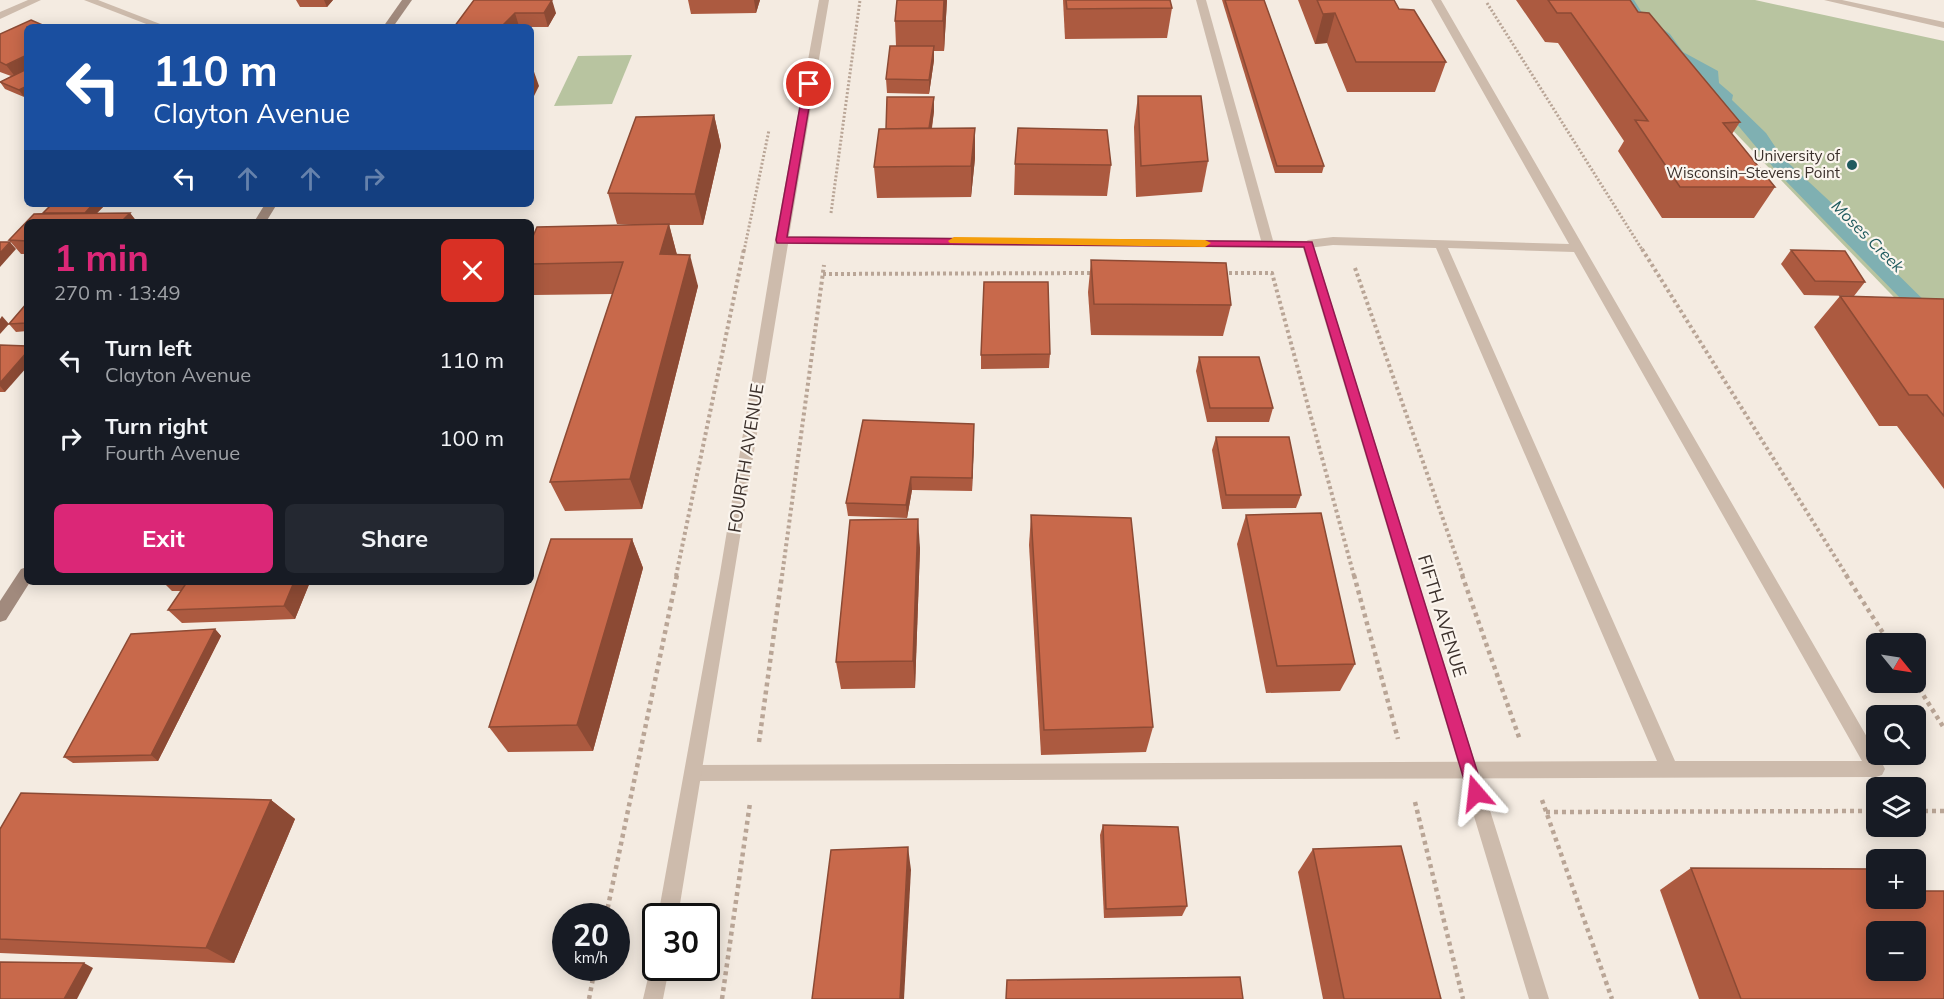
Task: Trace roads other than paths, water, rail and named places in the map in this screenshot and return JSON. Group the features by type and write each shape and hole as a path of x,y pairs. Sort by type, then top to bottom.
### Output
{"street":[{"path":"0,16 36,0"},
{"path":"89,0 155,24"},
{"path":"390,24 406,0"},
{"name":"FOURTH AVENUE","path":"670,903 694,773 781,240 824,0"},
{"path":"1201,0 1268,244"},
{"path":"694,773 1876,769 1436,0"},
{"path":"1829,0 1944,25"},
{"path":"781,240 1268,244 1346,242 1578,248"},
{"name":"FIFTH AVENUE","path":"1308,244 1539,999"},
{"path":"1440,244 1670,770"},
{"path":"0,615 24,579"},
{"path":"653,999 656,981"}],"water":[{"path":"1617,0 1634,0 1644,16 1670,34 1683,52 1718,71 1719,83 1733,95 1732,100 1766,133 1782,157 1851,221 1875,252 1944,320 1901,299 1778,173 1704,85 1703,76 1687,65"}],"place":[{"name":"University of Wisconsin–Stevens Point","path":"1852,165"}],"water label":[{"name":"Moses Creek","path":"1868,236"}]}
